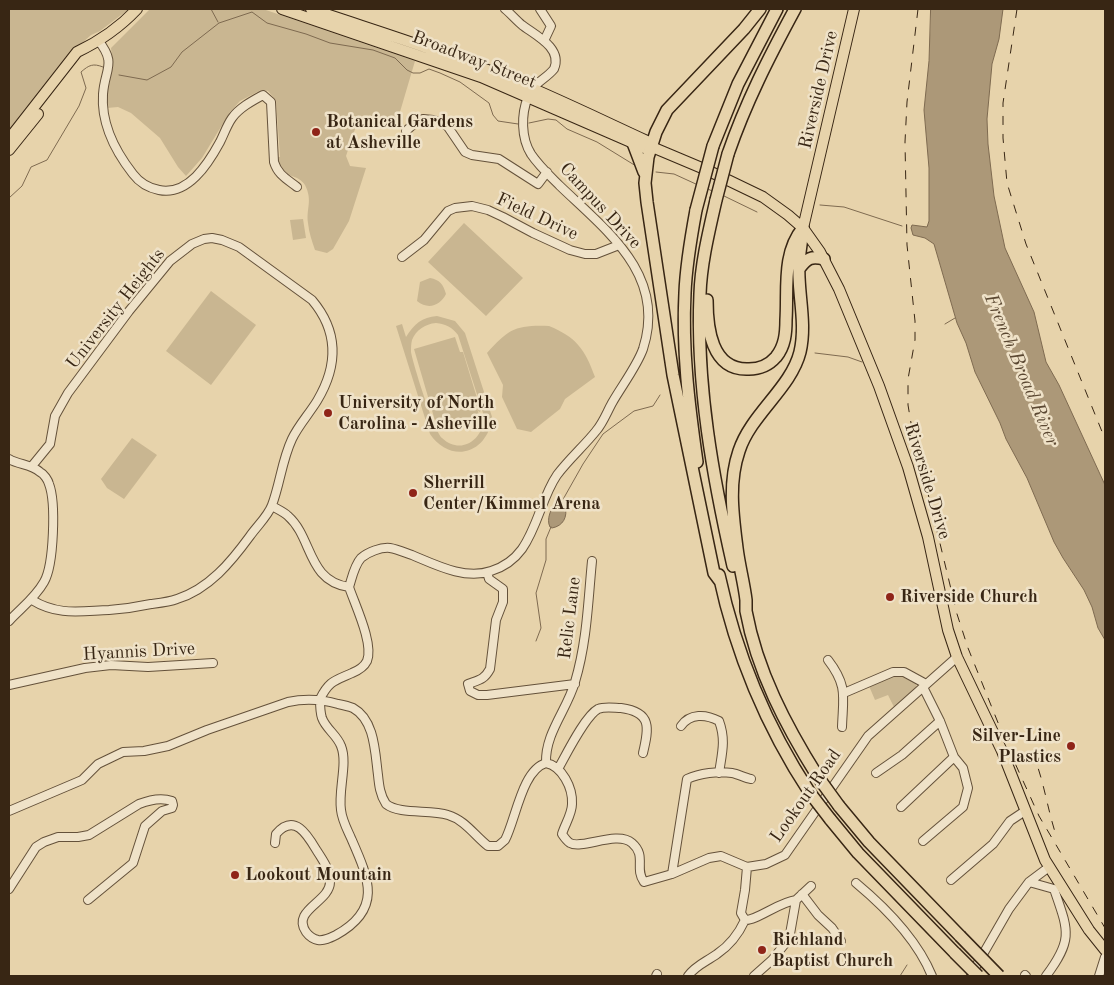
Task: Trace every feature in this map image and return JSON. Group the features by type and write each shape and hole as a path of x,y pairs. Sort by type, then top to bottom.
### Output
{"highway":[{"path":"720,581 714,573 673,375 647,202 646,176 648,157 656,132 667,110 760,9"},
{"path":"778,9 738,84 713,146 696,210 689,248 685,291 685,344 688,386 697,465 720,581 737,642 754,691 782,746 810,793 858,852 978,976"},
{"path":"746,610 741,602 712,462 703,384 700,292 704,256 720,181 728,154 752,91 795,9"},
{"path":"633,143 646,176"},
{"path":"707,246 707,312 712,343 722,358 733,367 748,370 760,368 771,362 783,346 786,331 789,255 795,238 803,228"},
{"path":"803,228 799,269 802,328 800,352 789,375 742,441 734,470 732,510 746,610 769,685 800,748 818,777 869,842 999,976"},
{"path":"799,269 805,260 810,257 824,259"}],"main road":[{"path":"9,139 77,52 87,48 137,9"},
{"name":"Broadway Street","path":"282,9 530,93 647,140 652,146 763,198 803,228"},
{"name":"Broadway Street","path":"311,9 435,50 644,148 652,146"},
{"name":"Riverside Drive","path":"854,9 803,228 824,259 879,386 909,472 935,566 948,630 957,656 1002,751 1049,867 1089,930 1105,950"},
{"path":"9,150 87,48"}],"street":[{"path":"505,9 544,41 554,54 556,66 530,93"},
{"path":"540,9 551,26 544,41"},
{"path":"98,40 105,48 109,66 103,93 108,132 135,176 146,185 153,189 164,191 181,188 205,167 232,117 249,102 263,95 271,102 276,169 297,188"},
{"name":"Campus Drive","path":"349,587 355,568 361,558 374,551 390,548 464,573 488,572 508,563 522,550 548,490 558,474 598,429 642,351 648,324 648,311 647,296 640,275 632,260 619,244 547,172 532,154 525,136 523,124 530,93"},
{"path":"406,131 417,121 433,120 448,127 465,152 499,160 538,184 547,172"},
{"name":"Field Drive","path":"402,257 424,240 448,211 455,208 472,206 503,216 570,250 585,254 596,254 619,244"},
{"name":"University Heights","path":"32,466 50,444 55,416 68,393 129,311 170,261 186,248 212,238 241,248 312,300 321,311 332,344 333,361 329,378 317,401 292,439 272,506 220,573 196,591 177,599 126,609 77,613 52,609 32,600"},
{"path":"9,459 15,463 32,466 42,472 49,482 53,537 50,566 45,581 32,600 9,621"},
{"path":"272,506 288,516 324,575 337,585 349,587 367,640 369,649 365,664 360,669 336,678 320,699 322,718 341,746 343,758 341,811 363,864 367,880 367,898 364,912 346,929 325,940 310,937 304,928 304,916 328,892 330,876 319,854 302,829 292,826 283,827 276,834 275,843"},
{"name":"Relic Lane","path":"546,764 546,751 575,684 585,643 592,561"},
{"path":"488,572 489,579 503,589 503,602 496,620 490,669 486,676 479,681 468,684 470,691 478,695 487,695 575,684"},
{"name":"Lookout Road","path":"747,867 759,867 774,862 785,855 868,736 957,656"},
{"path":"828,660 840,677 844,693 842,727"},
{"name":"Hyannis Drive","path":"9,685 86,668 111,665 148,667 213,663"},
{"path":"844,693 893,672 904,672 924,685 954,756 963,768 968,788 963,807 923,841"},
{"path":"9,812 82,780 98,764 123,752 144,751 168,746 207,730 288,702 320,699 352,708 366,720 372,737 380,788 386,804 397,809 435,812 454,817 488,846 498,846 505,840 529,778 536,768 546,764 555,766 570,790 571,812 562,834 571,844 599,840 630,841 639,850 641,860 640,876 644,882 672,874 709,858 721,856 747,867 741,913 745,920"},
{"path":"558,769 588,718 599,709 611,707 625,709 637,712 643,716 648,731 643,753"},
{"path":"681,726 686,720 696,716 710,716 719,721 724,740 719,773"},
{"path":"876,773 902,755 940,721"},
{"path":"901,807 954,756"},
{"path":"672,874 687,779 695,775 719,773 732,773 751,779"},
{"path":"9,889 36,847 51,838 89,835 139,804 147,801 172,801 172,808 162,811 146,826 133,863 88,900"},
{"path":"951,880 993,844 1010,821 1025,811"},
{"path":"970,976 1008,910 1029,882 1049,867"},
{"path":"856,882 883,905 913,942 932,976"},
{"path":"1029,882 1054,889 1064,919 1067,940 1056,962 1046,976"},
{"path":"745,920 751,920 786,901 799,897 811,886"},
{"path":"799,897 832,928 841,941"},
{"path":"754,976 772,960 784,945 790,934 799,897"},
{"path":"688,976 698,964 723,949 737,934 745,920"},
{"path":"1100,976 1105,957"}],"shaded area":[{"path":"9,9 129,9 100,31 91,35 71,53 9,138"},
{"name":"Botanical Gardens at Asheville","path":"150,9 263,9 415,61 397,122 384,118 356,126 346,156 350,166 366,168 349,221 333,249 327,253 315,250 308,227 309,196 305,185 302,181 283,173 278,168 277,157 280,157 276,100 268,91 261,90 240,101 230,112 202,158 186,176 178,167 160,138 131,113 118,107 107,108 107,93 113,66 111,48"},
{"path":"303,219 306,238 293,240 290,220"},
{"path":"464,223 523,278 486,316 428,262"},
{"path":"430,278 441,283 446,294 437,304 429,306 417,301 420,282"},
{"path":"211,291 256,325 211,385 166,351"},
{"path":"437,316 455,321 465,333 494,423 491,424 487,435 480,443 464,452 446,448 437,443 430,434 396,326 402,324 406,337 419,322","holes":["436,323 446,325 458,335 483,413 481,430 472,442 465,445 450,443 438,433 424,397 411,352 412,340 418,330"]},
{"path":"528,326 549,326 566,335 578,345 583,351 595,377 565,399 560,409 531,432 517,429 502,397 503,385 487,353 501,339 514,330"},
{"path":"455,337 460,352 463,352 481,411 479,412 477,408 480,419 438,431 414,349"},
{"path":"132,438 157,455 124,499 107,488 101,479"},
{"path":"899,675 917,682 916,689 894,707 888,695 875,700 869,686"}],"water":[{"name":"French Broad River","path":"931,9 1003,9 999,39 992,64 987,119 994,196 1005,248 1034,312 1046,362 1059,385 1105,485 1105,640 1098,628 1092,607 1084,590 1054,542 1027,478 1006,439 975,372 966,343 957,323 934,244 925,238 913,235 911,228 912,225 927,227 929,221 929,168 924,110 929,61"},
{"path":"556,501 565,506 566,514 562,523 552,528 549,524 549,517"}],"waterway":[{"path":"211,9 218,22"},
{"path":"119,75 147,80 171,67 182,52 219,23 252,12 267,23 330,43 373,50 395,58 407,70 413,73 420,73 429,69 440,73 460,82 489,103 493,115 498,121 518,124"},
{"path":"9,198 22,186 31,167 47,160 79,106 86,88 81,72 91,65 103,67"},
{"path":"529,123 548,119 556,120 567,129 597,142 636,166"},
{"path":"656,172 674,174 698,185"},
{"path":"706,188 714,192"},
{"path":"722,195 757,212"},
{"path":"820,205 844,207 902,226"},
{"path":"945,324 955,318"},
{"path":"815,353 848,357 862,362"},
{"path":"561,503 603,434 634,411 653,406 660,395"},
{"path":"536,641 541,628 536,593 546,560 546,539 551,527"},
{"path":"900,976 907,965"}],"railway":[{"path":"918,9 907,102 905,142 907,245 915,321 915,340 908,379 908,405 911,423 957,614 968,648 1009,750 1039,816 1105,928"},
{"path":"1017,9 1003,103 1003,138 1007,183 1026,244 1105,439"},
{"path":"1032,752 1040,773 1057,838"}],"place":[{"name":"Botanical Gardens at Asheville","path":"316,132"},
{"name":"University of North Carolina - Asheville","path":"328,413"},
{"name":"Sherrill Center/Kimmel Arena","path":"413,493"},
{"name":"Riverside Church","path":"890,597"},
{"name":"Silver-Line Plastics","path":"1071,746"},
{"name":"Lookout Mountain","path":"235,875"},
{"name":"Richland Baptist Church","path":"762,950"}]}
